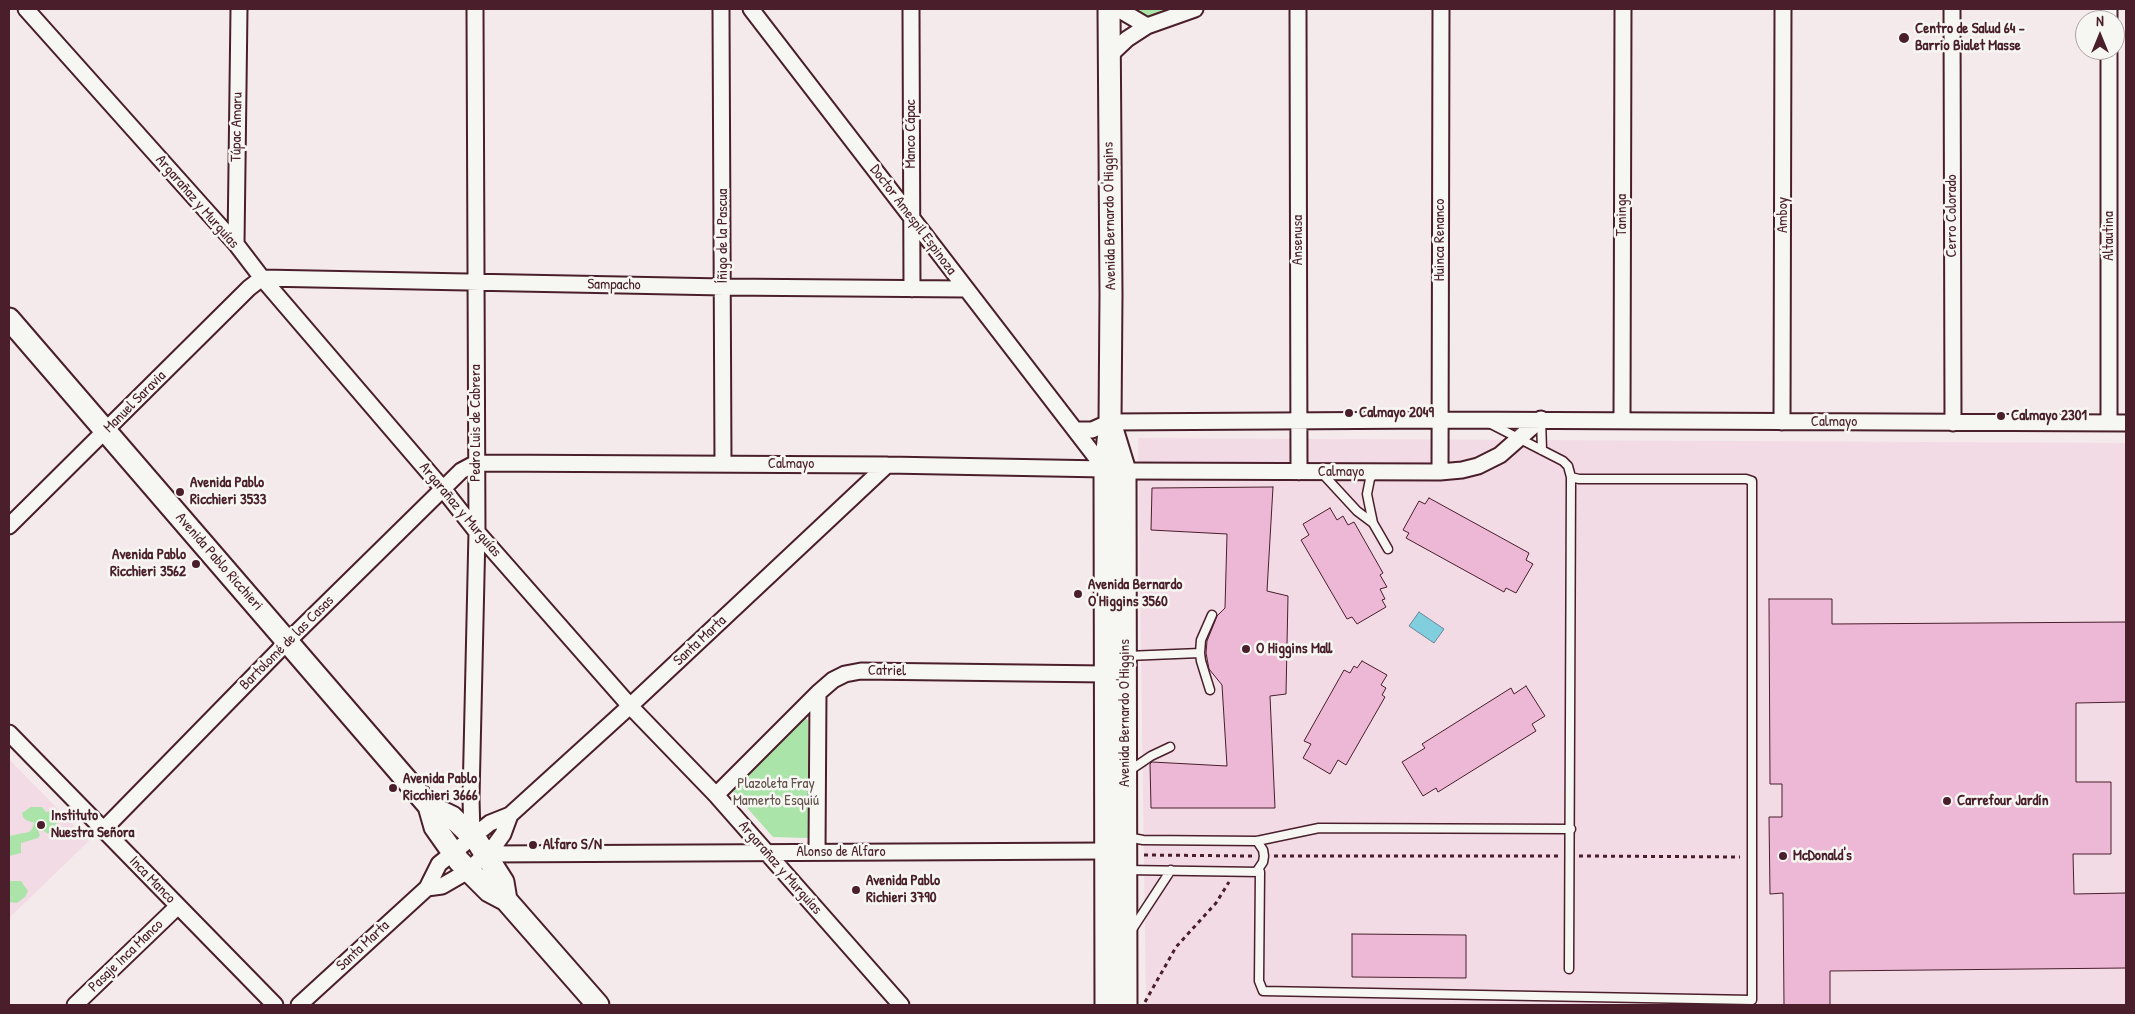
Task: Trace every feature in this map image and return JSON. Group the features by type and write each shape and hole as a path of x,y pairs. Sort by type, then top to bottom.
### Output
{"main road":[{"name":"Avenida Bernardo O'Higgins","path":"1106,1005 1113,863 1112,662 1115,470 1110,422 1109,9"},
{"name":"Avenida Pablo Ricchieri","path":"9,319 429,806 452,817 472,836 486,854 503,882 506,900"},
{"name":"Avenida Bernardo O'Higgins","path":"1112,662 1126,773 1126,837 1113,863 1136,1004"},
{"name":"Avenida Pablo Ricchieri","path":"429,806 435,827 452,853 489,891 506,900 598,1005"}],"street":[{"name":"Argarañaz y Murguías","path":"26,9 236,244 262,278 443,489 476,532 630,706 716,795 901,1005"},
{"name":"Túpac Amaru","path":"236,244 239,9"},
{"name":"Pedro Luis de Cabrera","path":"472,836 476,532 475,9"},
{"name":"Íñigo de la Pascua","path":"722,9 723,464"},
{"name":"Doctor Amespil Espinoza","path":"751,9 1075,430 1115,470"},
{"name":"Manco Cápac","path":"912,9 912,289"},
{"path":"1118,9 1147,26"},
{"path":"1109,56 1127,39 1147,26 1195,9"},
{"name":"Ansenusa","path":"1298,9 1299,472"},
{"name":"Huinca Renanco","path":"1440,472 1441,9"},
{"name":"Taninga","path":"1622,420 1623,9"},
{"name":"Amboy","path":"1782,422 1784,9"},
{"name":"Cerro Colorado","path":"1952,9 1953,423"},
{"name":"Altautina","path":"2109,60 2109,423"},
{"name":"Sampacho","path":"262,278 724,287 965,289"},
{"name":"Manuel Saravia","path":"9,526 249,288 262,278"},
{"name":"Calmayo","path":"1110,422 1541,419 2126,423"},
{"name":"Calmayo","path":"476,463 888,465 1115,470 1440,472 1478,466 1500,454 1541,419"},
{"path":"1075,430 1092,430 1110,422"},
{"name":"Bartolomé de las Casas","path":"103,830 288,641 461,471 476,463"},
{"name":"Santa Marta","path":"299,1005 427,888 439,864 490,823 510,815 630,706 888,465"},
{"name":"Catriel","path":"716,795 818,693 839,677 860,671 1112,662"},
{"path":"817,852 818,693"},
{"name":"Inca Manco","path":"9,732 276,1005"},
{"name":"Santa Marta","path":"427,888 442,886 468,870 486,854 503,834 510,815"},
{"name":"Alonso de Alfaro","path":"486,854 817,852 1113,863"},
{"name":"Pasaje Inca Manco","path":"75,1005 178,906"}],"lane":[{"path":"1541,419 1542,450"},
{"path":"1482,420 1563,461 1568,466 1571,477 1570,969"},
{"path":"1320,472 1357,511 1373,523"},
{"path":"1375,472 1370,479 1367,494 1373,523 1388,550"},
{"path":"1256,840 1263,850 1264,856 1259,872 1259,981 1263,991 1746,1002 1752,1000 1752,481 1746,479 1579,479 1571,477"},
{"path":"1210,690 1200,653 1201,640 1212,615"},
{"path":"1112,662 1200,653"},
{"path":"1126,773 1151,756 1170,747"},
{"path":"1126,837 1143,840 1256,840 1319,828 1571,829"},
{"path":"1113,863 1171,870 1259,872"},
{"path":"1126,939 1171,870"}],"path":[{"path":"1144,855 1751,857"},
{"path":"1136,1004 1176,947 1216,903 1229,881 1229,856"}],"shaded area":[{"path":"1138,438 2126,443 2126,1005 1146,1005"},
{"name":"Instituto Nuestra Señora","path":"9,759 89,841 9,918"}],"green space":[{"path":"1137,9 1187,9 1160,18 1147,17"},
{"name":"Plazoleta Fray Mamerto Esquiú","path":"804,717 808,720 808,838 773,837 733,792"},
{"path":"31,807 42,807 46,812 50,811 55,814 59,821 55,825 64,829 61,839 57,839 37,827 40,835 38,838 21,843 21,853 9,856 9,836 29,832 32,829 34,823 26,820 22,813"},
{"path":"9,881 21,881 28,891 25,897 17,903 9,902"}],"water":[{"path":"1419,612 1444,629 1434,643 1409,626"}],"building":[{"name":"O Higgins Mall","path":"1273,487 1267,591 1288,596 1286,694 1270,696 1275,808 1151,808 1150,764 1152,762 1227,766 1222,685 1209,669 1206,653 1207,641 1217,616 1225,608 1227,534 1151,530 1152,488"},
{"path":"1429,498 1529,553 1526,560 1533,564 1516,593 1506,588 1504,592 1406,538 1409,533 1403,530 1419,501 1425,504"},
{"path":"1330,508 1337,520 1343,516 1348,525 1354,522 1383,573 1380,575 1387,587 1380,589 1385,599 1382,600 1386,607 1357,624 1352,617 1347,619 1301,540 1309,535 1303,524"},
{"name":"Carrefour Jardín","path":"1769,599 1832,599 1832,624 2126,622 2126,702 2076,703 2076,782 2111,782 2111,854 2073,854 2074,894 2126,893 2126,968 1830,971 1830,1005 1784,1005 1783,893 1770,894 1769,817 1782,817 1782,784 1770,784"},
{"path":"1362,661 1387,675 1381,685 1386,688 1382,695 1385,697 1346,765 1338,760 1330,774 1303,758 1311,744 1304,741 1344,670 1350,673 1354,666 1357,668"},
{"path":"1526,686 1545,716 1532,724 1536,731 1438,792 1436,788 1423,796 1402,762 1425,748 1422,744 1511,688 1514,694"},
{"path":"1352,934 1466,935 1466,978 1352,977"}],"place":[{"name":"Centro de Salud 64 - Barrio Bialet Masse","path":"1904,38"},
{"name":"Calmayo 2049","path":"1349,413"},
{"name":"Calmayo 2301","path":"2001,416"},
{"name":"Avenida Pablo Ricchieri 3533","path":"180,492"},
{"name":"Avenida Pablo Ricchieri 3562","path":"196,564"},
{"name":"Avenida Bernardo O'Higgins 3560","path":"1078,594"},
{"name":"O Higgins Mall","path":"1246,649"},
{"name":"Avenida Pablo Ricchieri 3666","path":"393,788"},
{"name":"Carrefour Jardín","path":"1947,801"},
{"name":"Instituto Nuestra Señora","path":"41,825"},
{"name":"Alfaro S/N","path":"533,845"},
{"name":"McDonald's","path":"1783,856"},
{"name":"Avenida Pablo Richieri 3790","path":"856,890"}]}
